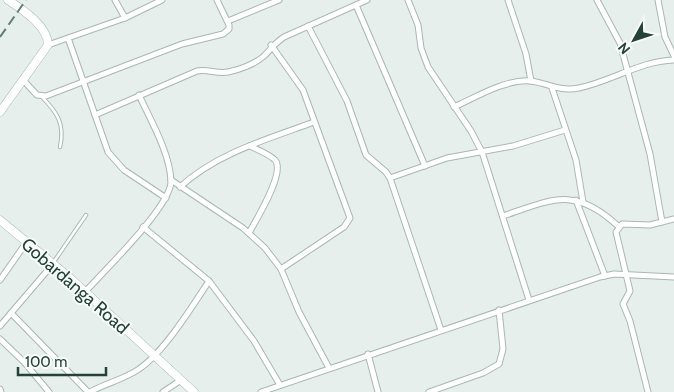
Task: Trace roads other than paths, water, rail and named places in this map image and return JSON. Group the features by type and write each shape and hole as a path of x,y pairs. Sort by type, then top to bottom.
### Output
{"main road":[{"path":"0,112 48,45 48,39 41,28 8,0"},
{"name":"Gobardanga Road","path":"0,220 85,292 194,392"}],"street":[{"path":"115,0 125,18"},
{"path":"149,0 152,6"},
{"path":"48,45 125,18 162,0"},
{"path":"24,81 32,91 41,96 53,94 82,81 182,44 223,34 229,29 228,21 217,0"},
{"path":"228,21 279,0"},
{"path":"95,115 197,71 230,72 257,60 271,45 367,0"},
{"path":"408,0 418,25 426,62 482,152 529,300"},
{"path":"508,0 526,54 531,81"},
{"path":"597,0 616,33 650,154 662,222"},
{"path":"454,107 510,84 531,81 552,88 576,89 646,63 674,58 665,37 658,0"},
{"path":"356,5 425,166"},
{"path":"308,26 351,109 366,155 386,172 390,178 441,330"},
{"path":"68,38 108,152 116,162 166,198"},
{"path":"271,45 303,90 350,218 344,227 280,269"},
{"path":"552,88 576,160 583,202"},
{"path":"85,292 143,227 166,198 171,180 158,137 139,95"},
{"path":"180,186 201,169 250,146 314,122"},
{"path":"390,178 447,158 513,146 565,130"},
{"path":"249,233 272,189 278,167 274,159 250,146"},
{"path":"171,180 249,233 265,248 280,269 299,312 328,368"},
{"path":"503,216 557,200 576,200 599,210 618,226"},
{"path":"576,200 605,276"},
{"path":"618,226 627,224 650,225 674,219"},
{"path":"618,226 616,232 630,291 623,304 632,329 648,392"},
{"path":"143,227 209,281 254,341 280,385"},
{"path":"0,280 26,242"},
{"path":"0,326 53,264"},
{"path":"261,392 368,354 605,276 674,276"},
{"path":"11,313 89,392 99,390 132,374 155,356 209,281"},
{"path":"429,392 483,374 499,364 503,350 499,310"},
{"path":"0,339 24,362 49,392"},
{"path":"368,354 378,392"},
{"path":"163,392 181,380"}],"lane":[{"path":"41,96 61,120 63,134 60,147"},
{"path":"53,264 86,215"}],"railway":[{"path":"0,37 26,0"}]}
